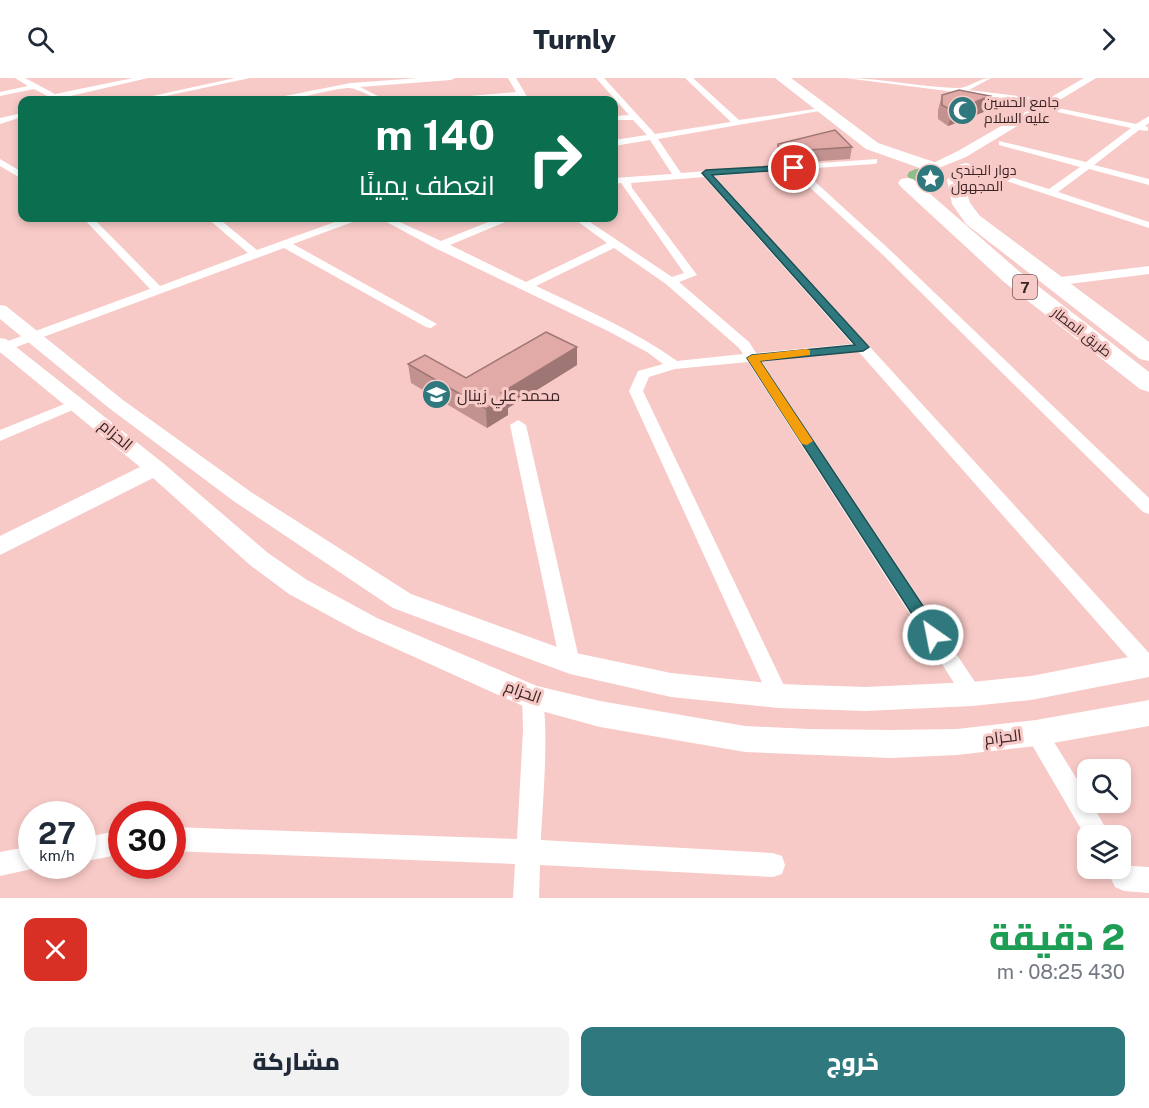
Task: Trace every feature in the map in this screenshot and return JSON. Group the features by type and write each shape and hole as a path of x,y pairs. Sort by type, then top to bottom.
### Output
{"highway":[{"name":"طريق المطار","path":"789,80 821,110 878,148 947,171 951,180"},
{"name":"طريق المطار","path":"837,121 834,123 835,126 1012,277 1149,384"},
{"path":"893,174 901,168 931,167"},
{"path":"893,174 951,180"},
{"name":"7","path":"951,180 968,215 1149,354"}],"main road":[{"path":"951,180 1091,78"},
{"path":"931,167 962,154 1107,78"},
{"name":"الحزام","path":"0,310 116,404 243,497 402,602 570,663 671,685 778,696 865,699 972,694 1031,688 1148,665"},
{"name":"الحزام","path":"2,347 77,403 259,559 298,586 368,625 533,697 600,714 745,740 891,744 957,742 1036,733 1149,713"},
{"path":"0,546 155,468"}],"street":[{"path":"19,78 33,83 52,96"},
{"path":"67,96 123,80 144,78"},
{"path":"170,96 246,78"},
{"path":"285,96 359,78"},
{"path":"343,82 451,78"},
{"path":"512,78 522,96"},
{"path":"600,78 617,96"},
{"path":"689,78 737,123"},
{"path":"849,78 1053,106 1149,130"},
{"path":"886,82 895,78"},
{"path":"960,92 987,78"},
{"path":"123,80 135,87"},
{"path":"343,82 373,96"},
{"path":"0,94 33,83"},
{"path":"145,92 152,96"},
{"path":"618,98 653,137 678,175"},
{"path":"618,142 821,110"},
{"path":"0,121 18,116"},
{"path":"618,118 636,117"},
{"path":"1052,192 1149,119"},
{"path":"1002,143 1149,182"},
{"path":"0,162 18,173"},
{"path":"794,168 886,252 1149,508"},
{"path":"619,181 794,168 893,174"},
{"path":"706,173 1148,665"},
{"path":"951,180 1052,192 1144,223 1149,214"},
{"path":"619,181 627,188 691,275 670,281"},
{"path":"92,222 157,290"},
{"path":"217,222 255,254"},
{"path":"2,347 341,222"},
{"path":"392,222 621,332 674,365"},
{"path":"439,246 496,222"},
{"path":"584,222 670,281 744,345 972,694"},
{"path":"283,243 431,324"},
{"path":"525,287 616,243"},
{"path":"1053,282 1149,270"},
{"path":"778,696 636,391 643,374 674,365 863,347"},
{"path":"0,436 77,403"},
{"path":"518,426 570,663"},
{"path":"526,898 534,730 533,697"},
{"path":"1036,733 1091,825"},
{"path":"186,840 528,852 773,865"},
{"path":"0,864 18,861"},
{"path":"1131,879 1149,880"}],"green space":[{"path":"916,169 937,171 946,179 926,184 907,176 909,172"}],"building":[{"path":"959,90 990,96 953,111 942,105 942,95"},
{"path":"835,130 852,147 779,152 778,144"},
{"path":"546,332 577,347 501,393 507,396 486,409 408,364 425,355 466,378"}],"slow traffic":[{"path":"806,353 752,358 807,441"}],"place":[{"name":"جامع الحسين عليه السلام","path":"963,110"},
{"name":"دوار الجندي المجهول","path":"930,178"},
{"name":"محمد علي زينال","path":"436,395"}],"route":[{"path":"794,168 706,173 863,347 752,358 933,635"}]}
